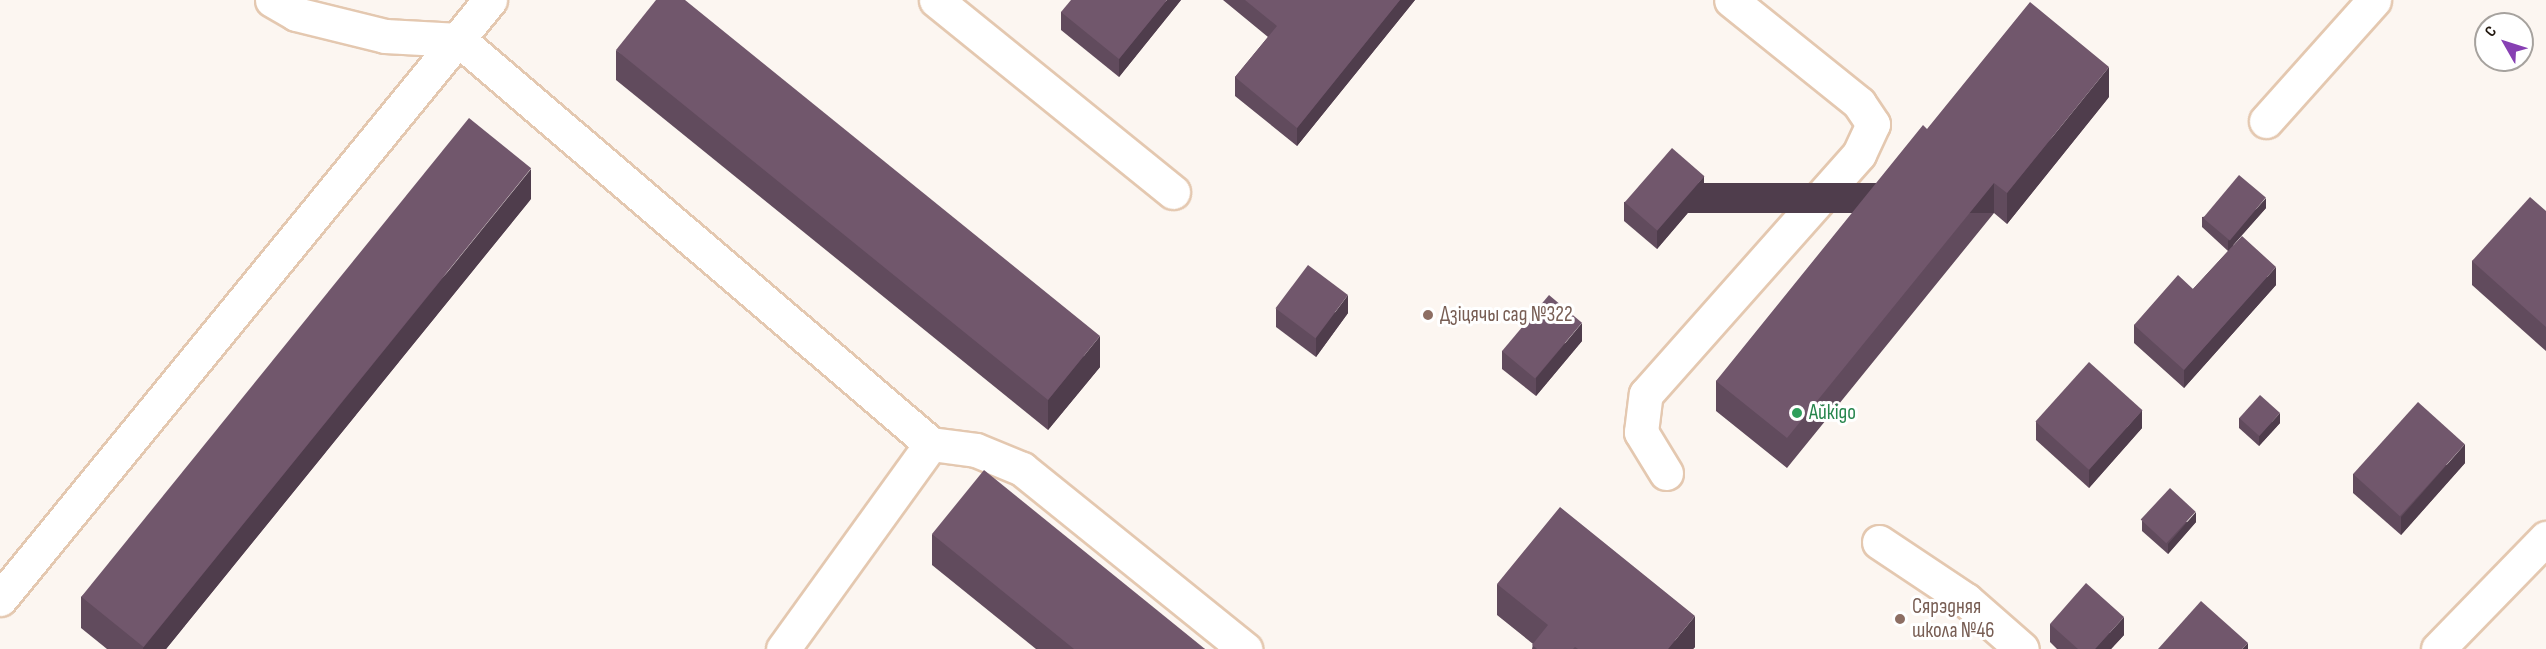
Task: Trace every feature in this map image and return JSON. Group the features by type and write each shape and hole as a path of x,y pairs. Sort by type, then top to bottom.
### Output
{"street":[{"path":"272,0 296,14 385,36 459,40 931,444 976,450 1022,469 1245,649"},
{"path":"0,599 490,0"},
{"path":"936,0 1173,192"},
{"path":"1666,473 1641,432 1646,394 1859,154 1873,124 1859,103 1731,0"},
{"path":"2266,121 2374,0"},
{"path":"783,649 931,444"},
{"path":"2438,649 2546,538"},
{"path":"1879,542 1966,600 2022,649"}],"building":[{"path":"656,0 685,0 1100,336 1048,400 616,50"},
{"path":"1071,0 1167,0 1119,59 1061,12"},
{"path":"1245,0 1400,0 1297,128 1235,77 1277,26"},
{"path":"2030,2 2109,67 2007,193 1994,183 1787,438 1716,381 1923,125 1927,129"},
{"path":"469,118 531,168 144,647 81,597"},
{"path":"1672,148 1704,176 1657,231 1625,202"},
{"path":"2239,175 2266,197 2230,240 2203,218"},
{"path":"2530,197 2546,211 2546,327 2472,261"},
{"path":"2242,236 2276,267 2184,370 2134,325 2178,275 2193,289"},
{"path":"1308,265 1348,295 1315,338 1276,308"},
{"path":"1549,295 1582,323 1535,379 1502,351"},
{"path":"2089,362 2143,410 2089,470 2035,421"},
{"path":"2260,395 2280,413 2259,436 2239,418"},
{"path":"2418,402 2465,444 2400,516 2353,474"},
{"path":"984,470 1205,649 1074,649 932,534"},
{"path":"2170,488 2196,512 2166,543 2141,519"},
{"path":"1560,507 1695,616 1668,649 1578,649 1575,647 1573,649 1537,649 1532,645 1548,625 1497,584"},
{"path":"2086,583 2124,617 2095,649 2078,649 2050,624"},
{"path":"2201,601 2248,643 2242,649 2158,649"}],"place":[{"name":"Дзіцячы сад №322","path":"1428,315"},
{"name":"Айкідо","path":"1797,413"},
{"name":"Сярэдняя школа №46","path":"1900,619"}]}
